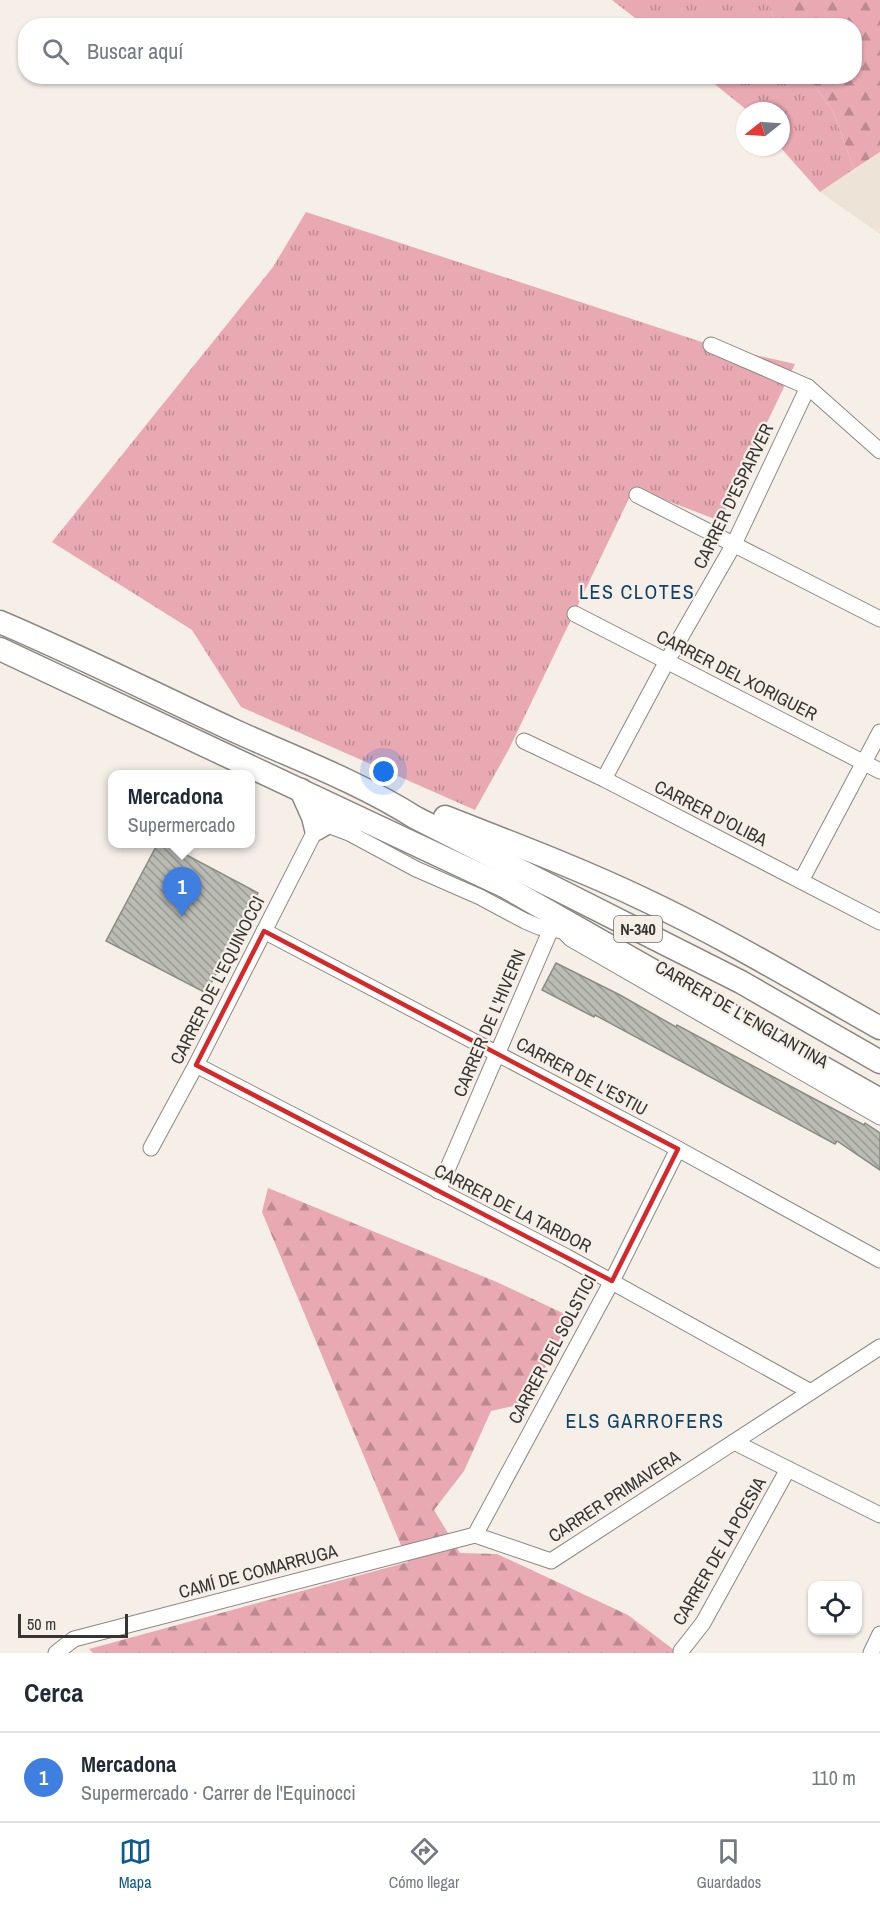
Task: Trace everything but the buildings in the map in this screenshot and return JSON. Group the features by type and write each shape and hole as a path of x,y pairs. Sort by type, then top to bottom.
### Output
{"main road":[{"name":"N-340","path":"0,622 68,651 188,709 392,802 416,818 741,982 880,1062"},
{"path":"0,649 504,886 880,1100"},
{"path":"301,790 313,817 321,826 335,818 354,819 376,825"},
{"path":"392,802 417,807 459,823 644,899 736,947 880,1028"}],"street":[{"path":"711,345 808,387 880,451"},
{"name":"CARRER D'ESPARVER","path":"604,779 667,661 734,544 808,387"},
{"path":"637,495 880,619"},
{"name":"CARRER DEL XORIGUER","path":"575,614 880,771"},
{"path":"801,881 880,732"},
{"name":"CARRER D'OLIBA","path":"524,741 604,779 880,922"},
{"name":"CARRER DE L'ENGLANTINA","path":"321,826 349,833 525,921 563,931 571,939 880,1117"},
{"name":"CARRER DE L'EQUINOCCI","path":"150,1148 321,826"},
{"path":"504,886 511,897 539,916 551,929"},
{"name":"CARRER DE L'HIVERN","path":"438,1191 551,929"},
{"name":"CARRER DE L'ESTIU","path":"264,931 678,1149 880,1260"},
{"name":"CARRER DE LA TARDOR","path":"196,1065 612,1281 809,1391"},
{"name":"CARRER DEL SOLSTICI","path":"475,1535 612,1281 678,1149"},
{"name":"CARRER PRIMAVERA","path":"475,1535 551,1561 809,1391 880,1347"},
{"path":"734,1442 880,1515"},
{"name":"CARRER DE LA POESIA","path":"681,1651 703,1623 788,1469"},
{"name":"CAMÍ DE COMARRUGA","path":"56,1653 74,1639 475,1535"},
{"path":"871,1653 880,1634"}],"highlighted area":[{"path":"264,931 678,1149 612,1281 196,1065"}],"shaded area":[{"path":"880,152 880,234 820,192"}],"green space":[{"path":"612,0 766,0 774,18 635,18"},
{"path":"766,0 880,0 880,152 854,169 833,111 813,84 862,84 862,18 774,18"},
{"path":"715,84 813,84 833,111 854,169 820,192 788,156 790,156 790,102 737,102"},
{"path":"306,212 711,345 795,364 720,521 634,488 509,749 475,810 241,707 192,630 52,542 273,267"},
{"path":"268,1188 499,1283 571,1317 527,1403 491,1411 464,1471 434,1510 460,1553 497,1554 628,1615 678,1653 93,1653 89,1649 408,1562 262,1212"}],"place":[{"name":"Mercadona","path":"182,917"}],"district":[{"name":"LES CLOTES","path":"637,591"},
{"name":"ELS GARROFERS","path":"645,1420"}]}
